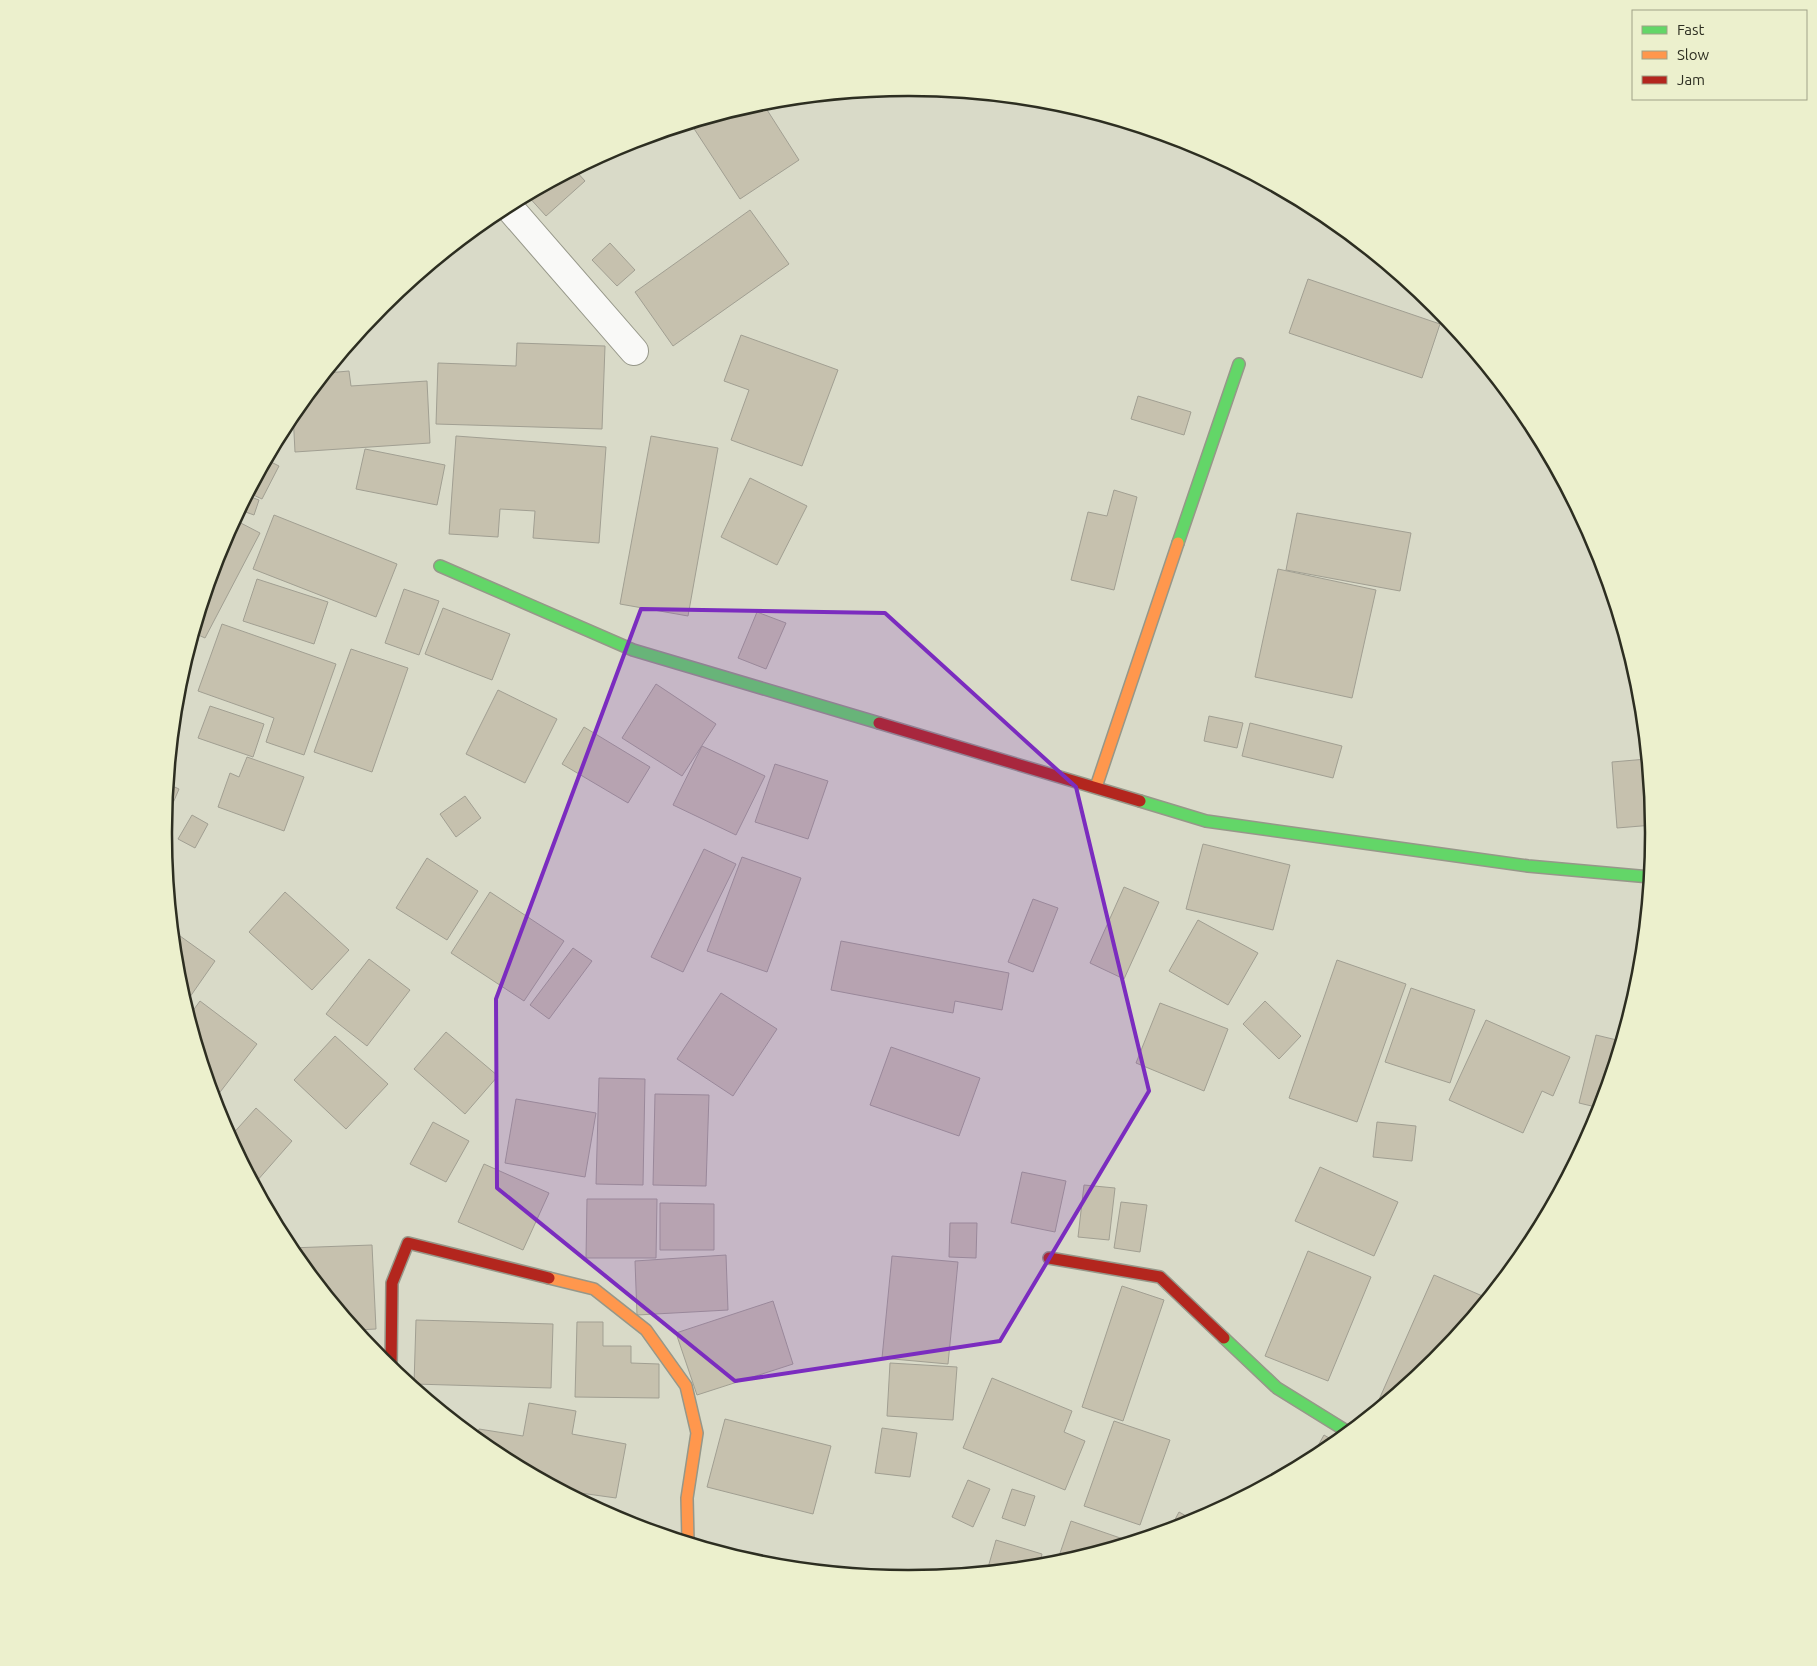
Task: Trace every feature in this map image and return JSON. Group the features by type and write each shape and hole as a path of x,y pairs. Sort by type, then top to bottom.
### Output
{"street":[{"path":"513,212 634,351"},
{"path":"1096,786 1239,364"},
{"path":"440,566 633,650 1096,786 1206,821 1528,866 1644,876"},
{"path":"391,1357 392,1283 408,1243 594,1289 646,1330 686,1386 697,1433 687,1498 688,1536"},
{"path":"1049,1258 1160,1277 1277,1388 1342,1429"}],"highlighted area":[{"path":"641,609 885,613 1076,787 1149,1091 1000,1341 735,1381 497,1188 496,999"}],"building":[{"path":"767,110 799,160 740,199 694,128"},
{"path":"579,174 585,181 546,216 532,200"},
{"path":"750,210 789,264 673,346 635,292"},
{"path":"610,243 635,270 617,286 592,260"},
{"path":"1308,279 1440,324 1422,378 1289,333"},
{"path":"741,335 838,370 802,466 731,440 749,390 724,381"},
{"path":"517,343 605,346 602,429 436,424 438,363 516,366"},
{"path":"349,371 351,386 427,381 430,443 295,452 294,428 334,372"},
{"path":"1138,396 1191,412 1184,435 1131,419"},
{"path":"456,436 606,447 599,543 533,538 535,511 500,509 498,537 449,534"},
{"path":"651,436 718,448 688,616 620,604"},
{"path":"365,449 445,465 437,505 356,489"},
{"path":"272,462 279,466 262,499 254,495"},
{"path":"750,478 807,506 777,565 721,537"},
{"path":"1114,490 1137,497 1114,590 1071,580 1088,512 1107,516"},
{"path":"253,498 259,500 254,515 246,512"},
{"path":"1297,513 1411,533 1400,591 1286,570"},
{"path":"274,515 397,564 376,617 253,569"},
{"path":"241,523 260,533 205,638 199,635 211,596"},
{"path":"1278,569 1376,590 1352,698 1255,677"},
{"path":"257,579 328,602 314,644 243,621"},
{"path":"404,589 439,601 419,655 385,643"},
{"path":"443,608 510,634 492,680 425,654"},
{"path":"757,612 786,623 766,669 738,658"},
{"path":"222,624 336,664 304,755 266,742 274,718 198,691"},
{"path":"351,649 408,668 372,772 314,752"},
{"path":"656,684 716,724 682,776 622,738"},
{"path":"498,690 557,719 525,783 466,754"},
{"path":"210,706 264,724 253,757 198,738"},
{"path":"1209,716 1243,723 1237,748 1204,741"},
{"path":"1250,723 1342,746 1333,778 1242,756"},
{"path":"584,727 650,767 628,803 562,764"},
{"path":"702,746 765,776 736,835 673,805"},
{"path":"247,757 304,777 284,831 218,807 230,773 239,777"},
{"path":"1641,759 1645,826 1617,828 1612,762"},
{"path":"775,764 828,781 808,839 755,822"},
{"path":"173,786 179,789 173,804"},
{"path":"465,796 481,818 456,837 440,814"},
{"path":"192,815 208,824 195,848 178,839"},
{"path":"1203,844 1290,865 1273,930 1186,909"},
{"path":"704,849 736,864 683,972 651,957"},
{"path":"742,857 801,878 767,972 707,951"},
{"path":"427,858 478,891 447,940 396,908"},
{"path":"1124,887 1159,902 1124,979 1090,963"},
{"path":"285,892 349,950 312,990 249,932"},
{"path":"490,892 564,941 524,1001 451,953"},
{"path":"1033,899 1058,908 1033,972 1008,962"},
{"path":"1198,920 1258,953 1228,1005 1169,971"},
{"path":"179,935 215,961 190,996"},
{"path":"841,941 1009,973 1002,1010 955,1001 953,1013 831,990"},
{"path":"573,948 592,961 549,1019 530,1005"},
{"path":"369,959 410,990 367,1046 326,1014"},
{"path":"1337,960 1406,984 1357,1122 1289,1098"},
{"path":"1411,988 1475,1010 1450,1083 1385,1062"},
{"path":"721,993 777,1029 733,1096 677,1059"},
{"path":"200,1001 257,1044 220,1093 211,1070 194,1010"},
{"path":"1265,1001 1301,1036 1279,1059 1243,1024"},
{"path":"1160,1003 1228,1029 1204,1091 1136,1063"},
{"path":"1486,1020 1570,1057 1553,1096 1542,1091 1523,1133 1449,1100"},
{"path":"446,1032 498,1076 465,1114 414,1069"},
{"path":"1596,1035 1615,1040 1592,1106 1579,1103"},
{"path":"335,1036 388,1084 346,1129 294,1080"},
{"path":"891,1047 980,1078 959,1136 870,1105"},
{"path":"599,1078 645,1079 643,1185 596,1184"},
{"path":"655,1094 709,1095 706,1186 653,1185"},
{"path":"516,1099 596,1113 585,1177 505,1163"},
{"path":"256,1108 292,1141 259,1179 235,1131"},
{"path":"433,1122 469,1141 446,1182 410,1164"},
{"path":"1377,1122 1416,1126 1412,1161 1373,1157"},
{"path":"484,1164 549,1193 523,1250 458,1222"},
{"path":"1320,1167 1398,1202 1374,1256 1295,1221"},
{"path":"1022,1172 1066,1181 1055,1232 1011,1223"},
{"path":"1084,1185 1115,1188 1109,1240 1078,1237"},
{"path":"587,1199 657,1199 656,1258 586,1258"},
{"path":"1121,1202 1147,1205 1140,1252 1114,1248"},
{"path":"660,1203 714,1204 714,1250 660,1250"},
{"path":"950,1223 977,1223 976,1258 949,1257"},
{"path":"372,1245 376,1329 365,1330 355,1319 324,1282 300,1248"},
{"path":"1308,1251 1371,1277 1328,1381 1265,1356"},
{"path":"726,1255 728,1310 637,1315 635,1261"},
{"path":"892,1256 958,1262 948,1364 882,1358"},
{"path":"1434,1275 1482,1296 1429,1354 1379,1400"},
{"path":"1122,1286 1164,1300 1123,1421 1082,1407"},
{"path":"773,1301 793,1364 697,1395 676,1333"},
{"path":"416,1320 553,1324 551,1388 420,1384 414,1379"},
{"path":"577,1322 603,1322 603,1346 631,1346 631,1363 659,1364 659,1398 575,1397"},
{"path":"890,1363 957,1367 953,1420 887,1416"},
{"path":"992,1378 1072,1411 1064,1432 1085,1441 1065,1490 963,1448"},
{"path":"529,1403 576,1411 572,1434 626,1444 616,1498 581,1493 540,1471 478,1431 479,1429 523,1436"},
{"path":"725,1419 831,1446 813,1514 707,1487"},
{"path":"1114,1421 1170,1440 1140,1525 1084,1506"},
{"path":"882,1428 917,1433 910,1477 875,1473"},
{"path":"1324,1435 1329,1438 1318,1446"},
{"path":"968,1480 990,1489 973,1527 952,1517"},
{"path":"1012,1489 1035,1496 1025,1526 1002,1518"},
{"path":"1179,1512 1186,1516 1175,1520"},
{"path":"1071,1521 1121,1538 1099,1545 1060,1554"},
{"path":"996,1540 1042,1554 1041,1558 989,1565"}],"traffic: fast":[{"path":"1178,543 1239,364"},
{"path":"440,566 633,650 879,723"},
{"path":"1140,801 1206,821 1528,866 1644,876"},
{"path":"1224,1338 1277,1388 1342,1429"}],"traffic: slow":[{"path":"1096,787 1178,543"},
{"path":"549,1278 594,1289 646,1330 686,1386 697,1433 687,1498 688,1536"}],"traffic: jam":[{"path":"879,723 1140,801"},
{"path":"391,1357 392,1283 408,1243 549,1278"},
{"path":"1049,1258 1160,1277 1224,1338"}]}
